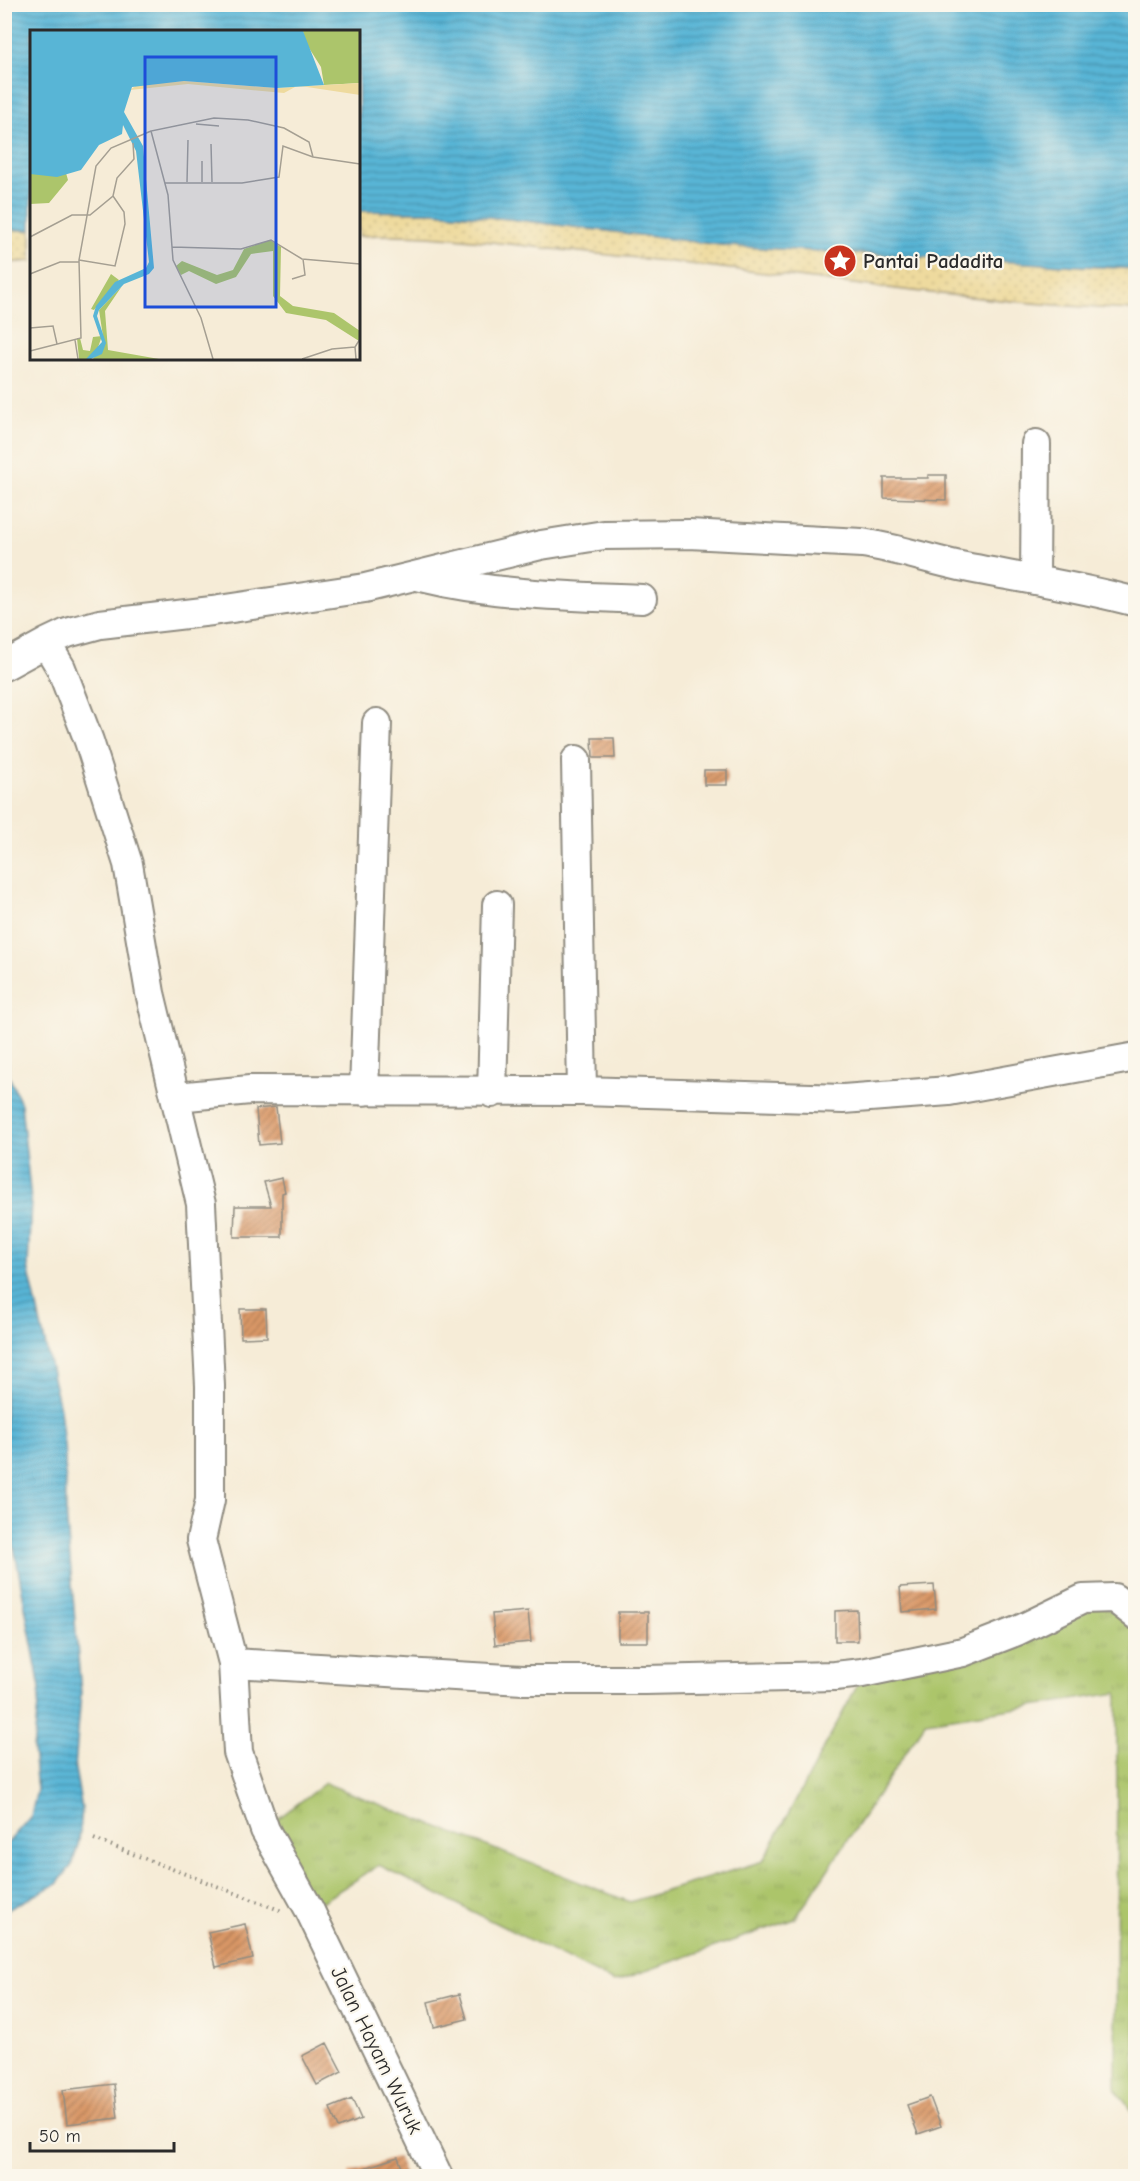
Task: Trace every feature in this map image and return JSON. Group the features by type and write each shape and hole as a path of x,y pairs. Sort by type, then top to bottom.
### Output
{"street":[{"path":"1035,580 1036,444"},
{"path":"4,666 67,633 100,624 326,595 541,545 631,533 862,543 896,548 959,566 1095,591 1136,602"},
{"path":"416,575 470,587 524,594 642,599"},
{"name":"Jalan Hayam Wuruk","path":"46,643 61,668 89,741 128,864 150,993 177,1096 201,1204 210,1386 210,1500 201,1540 233,1663 238,1752 265,1830 303,1915 383,2057 438,2176"},
{"path":"364,1091 377,723"},
{"path":"576,760 582,1091"},
{"path":"492,1093 497,905"},
{"path":"177,1096 250,1090 492,1093 582,1091 843,1099 949,1091 1136,1057"},
{"path":"233,1663 523,1680 836,1676 862,1674 963,1652 1017,1631 1083,1599 1114,1598 1136,1615"}],"path":[{"path":"94,1839 303,1915"}],"green space":[{"path":"1090,1601 1135,1621 1135,2116 1116,2090 1117,1693 926,1722 795,1919 614,1982 379,1865 315,1906 267,1827 325,1783 630,1902 763,1861 864,1673"}],"sand":[{"name":"Pantai Padadita","path":"360,211 434,212 509,219 729,246 1135,269 1135,310 996,300 649,259 470,240 387,235 360,236"},
{"path":"5,230 30,230 30,261 5,263"}],"water":[{"path":"4,5 1135,5 1135,269 729,246 509,219 434,212 360,211 360,30 30,30 30,230 5,230"},
{"path":"5,1035 9,1076 21,1104 31,1200 28,1267 60,1409 65,1454 66,1511 81,1693 75,1769 82,1809 79,1841 72,1865 57,1884 5,1911 5,1846 31,1816 37,1790 33,1749 40,1688 5,1498"}],"building":[{"path":"928,475 946,475 946,500 884,498 884,478 928,478"},
{"path":"592,738 614,738 615,758 593,758"},
{"path":"704,770 727,770 727,785 704,785"},
{"path":"276,1107 280,1143 259,1145 256,1109"},
{"path":"282,1178 285,1192 282,1193 282,1237 234,1237 235,1206 271,1206 264,1182"},
{"path":"240,1309 266,1309 267,1337 241,1338"},
{"path":"934,1585 936,1609 902,1612 900,1587"},
{"path":"857,1610 858,1641 835,1641 835,1611"},
{"path":"528,1611 531,1642 495,1645 492,1614"},
{"path":"618,1612 648,1612 648,1642 618,1642"},
{"path":"245,1924 253,1959 216,1967 208,1932"},
{"path":"460,1994 467,2019 434,2027 428,2002"},
{"path":"327,2043 342,2072 317,2085 302,2056"},
{"path":"114,2084 118,2118 67,2124 63,2090"},
{"path":"930,2097 941,2126 918,2134 907,2105"},
{"path":"352,2099 361,2119 338,2128 330,2108"},
{"path":"398,2157 405,2176 350,2176 349,2173"}],"place":[{"name":"Pantai Padadita","path":"840,261"}]}
